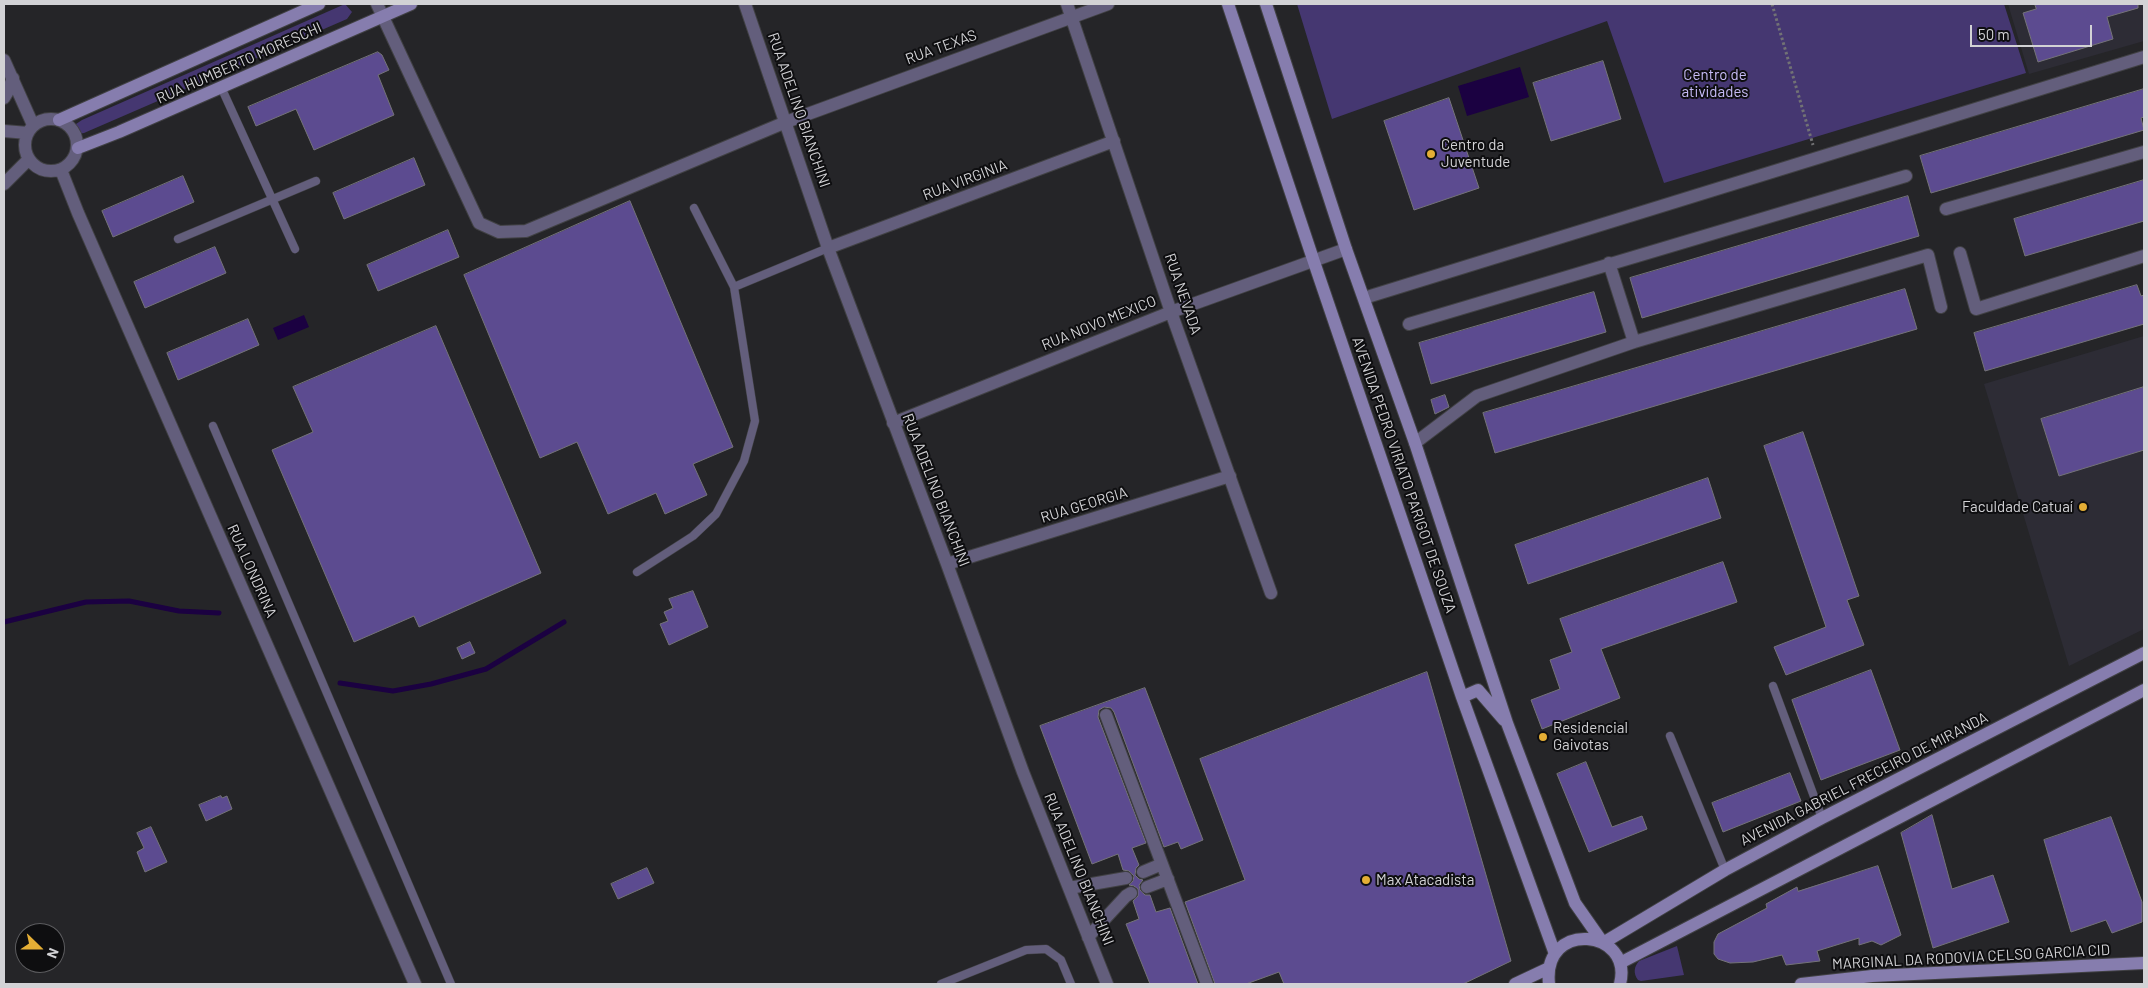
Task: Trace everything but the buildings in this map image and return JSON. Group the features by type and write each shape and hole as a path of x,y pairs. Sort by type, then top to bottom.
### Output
{"street":[{"name":"RUA HUMBERTO MORESCHI","path":"59,120 319,4"},
{"name":"RUA TEXAS","path":"377,4 479,223 499,232 526,231 786,122 1069,10 1108,4"},
{"name":"RUA HUMBERTO MORESCHI","path":"78,148 383,18 411,4"},
{"name":"RUA ADELINO BIANCHINI","path":"745,4 828,248 1023,772 1107,984"},
{"name":"AVENIDA PEDRO VIRIATO PARIGOT DE SOUZA","path":"1228,4 1462,697 1555,954"},
{"name":"AVENIDA PEDRO VIRIATO PARIGOT DE SOUZA","path":"1266,4 1346,249 1415,443 1507,723 1575,904 1602,943 1616,955 1620,964"},
{"name":"RUA NEVADA","path":"1069,10 1172,312 1271,593"},
{"path":"1364,298 2144,57"},
{"path":"4,60 30,129"},
{"path":"4,98 12,78"},
{"path":"50,118 59,120 68,124 74,131 78,148 75,157 69,165 61,170 52,172 43,170 35,166 29,159 25,151 25,142 30,129 41,120 50,118"},
{"path":"4,131 30,129"},
{"name":"RUA VIRGINIA","path":"828,248 1114,142"},
{"path":"1946,209 2144,152"},
{"path":"4,184 29,159"},
{"name":"RUA LONDRINA","path":"61,170 78,213 415,984"},
{"path":"1409,324 1906,176"},
{"name":"RUA NOVO MEXICO","path":"893,423 1172,312 1346,249"},
{"path":"1960,253 1976,309 2144,256"},
{"path":"1415,443 1477,396 1634,342 1928,255 1941,307"},
{"path":"1609,263 1634,342"},
{"name":"RUA GEORGIA","path":"947,564 1230,476"},
{"name":"AVENIDA GABRIEL FRECEIRO DE MIRANDA","path":"1602,943 1725,870 1822,818 2144,653"},
{"path":"1462,697 1478,690 1507,723"},
{"path":"1620,984 1620,964 2144,690"},
{"path":"1106,715 1207,984"},
{"path":"1143,872 1162,864"},
{"path":"1069,888 1126,878"},
{"path":"1147,887 1168,879"},
{"path":"1088,937 1131,893"},
{"path":"1549,984 1549,968 1555,954 1568,942 1576,939 1594,939 1602,943"},
{"name":"MARGINAL DA RODOVIA CELSO GARCIA CID","path":"1801,984 1872,976 2144,963"},
{"path":"1515,984 1549,968"}],"lane":[{"path":"221,88 295,249"},
{"path":"178,239 316,181"},
{"path":"637,572 693,536 716,514 744,461 755,421 734,287 694,208"},
{"path":"734,287 828,248"},
{"path":"213,426 451,984"},
{"path":"1773,686 1822,818"},
{"path":"1670,736 1725,870"},
{"path":"941,984 1026,950 1046,949 1061,960 1072,984"}],"path":[{"path":"1772,4 1817,158"}],"shaded area":[{"path":"2008,4 2144,4 2144,41 2029,74"},
{"path":"1520,67 1529,97 1467,116 1458,86"},
{"path":"304,315 309,327 278,340 273,328"},
{"name":"Faculdade Catuaí","path":"2144,336 2144,629 2069,666 1984,384"}],"green space":[{"path":"345,4 352,12 347,19 84,133 78,134 74,130 76,124 82,120"},
{"name":"Centro de atividades","path":"1297,4 2004,4 2026,73 1664,183 1607,21 1332,119"},
{"path":"1677,946 1684,975 1638,980 1635,970 1639,961"}],"waterway":[{"path":"4,622 86,602 129,601 179,611 219,613"},
{"path":"340,683 393,691 431,684 486,669 564,622"}],"place":[{"name":"Centro da Juventude","path":"1431,154"},
{"name":"Faculdade Catuaí","path":"2083,507"},
{"name":"Residencial Gaivotas","path":"1543,737"},
{"name":"Max Atacadista","path":"1366,880"}]}
